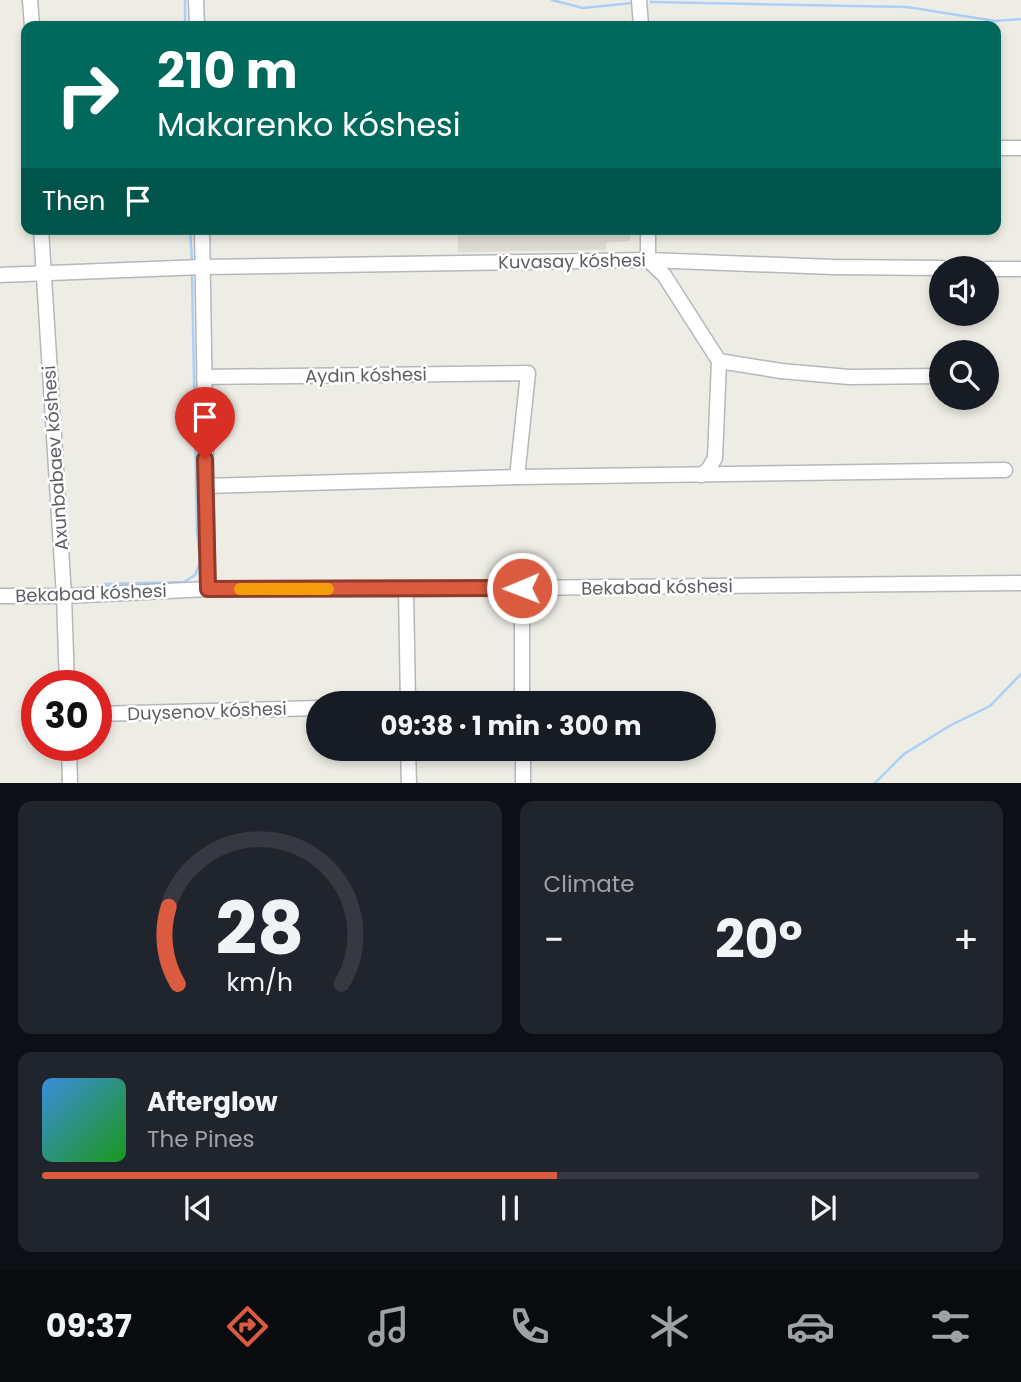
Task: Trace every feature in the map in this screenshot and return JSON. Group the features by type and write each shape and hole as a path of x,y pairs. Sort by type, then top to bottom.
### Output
{"street":[{"path":"30,0 32,21"},
{"path":"196,0 197,21"},
{"path":"639,0 641,21"},
{"path":"1001,148 1021,148"},
{"name":"Axunbabaev kóshesi","path":"41,235 66,670"},
{"path":"202,235 208,589"},
{"path":"648,235 648,260 664,275 719,361 715,458 708,470 701,475"},
{"name":"Kuvasay kóshesi","path":"0,275 202,267 648,260 929,268"},
{"path":"999,269 1018,269"},
{"path":"719,361 781,371 849,377 929,376"},
{"name":"Aydın kóshesi","path":"204,377 528,373 517,477"},
{"path":"206,486 517,477 1005,470"},
{"name":"Bekabad kóshesi","path":"0,596 64,596 208,589 1021,583"},
{"path":"522,588 522,691"},
{"path":"406,589 408,691"},
{"name":"Duysenov kóshesi","path":"112,714 306,708"},
{"path":"69,761 70,783"},
{"path":"408,761 409,783"},
{"path":"523,761 523,783"}],"shaded area":[{"path":"458,235 630,235 630,241 606,243 606,250 458,252"}],"waterway":[{"path":"185,0 185,21"},
{"path":"552,0 583,8 632,3"},
{"path":"651,2 907,7 995,21 1021,19"},
{"path":"190,235 192,260"},
{"path":"104,584 184,582 195,575 200,563 197,532 192,276"},
{"path":"875,783 904,754 951,725 990,706 1021,674"}],"slow traffic":[{"path":"240,589 328,589"}],"route":[{"path":"205,459 208,589 522,588"}]}
